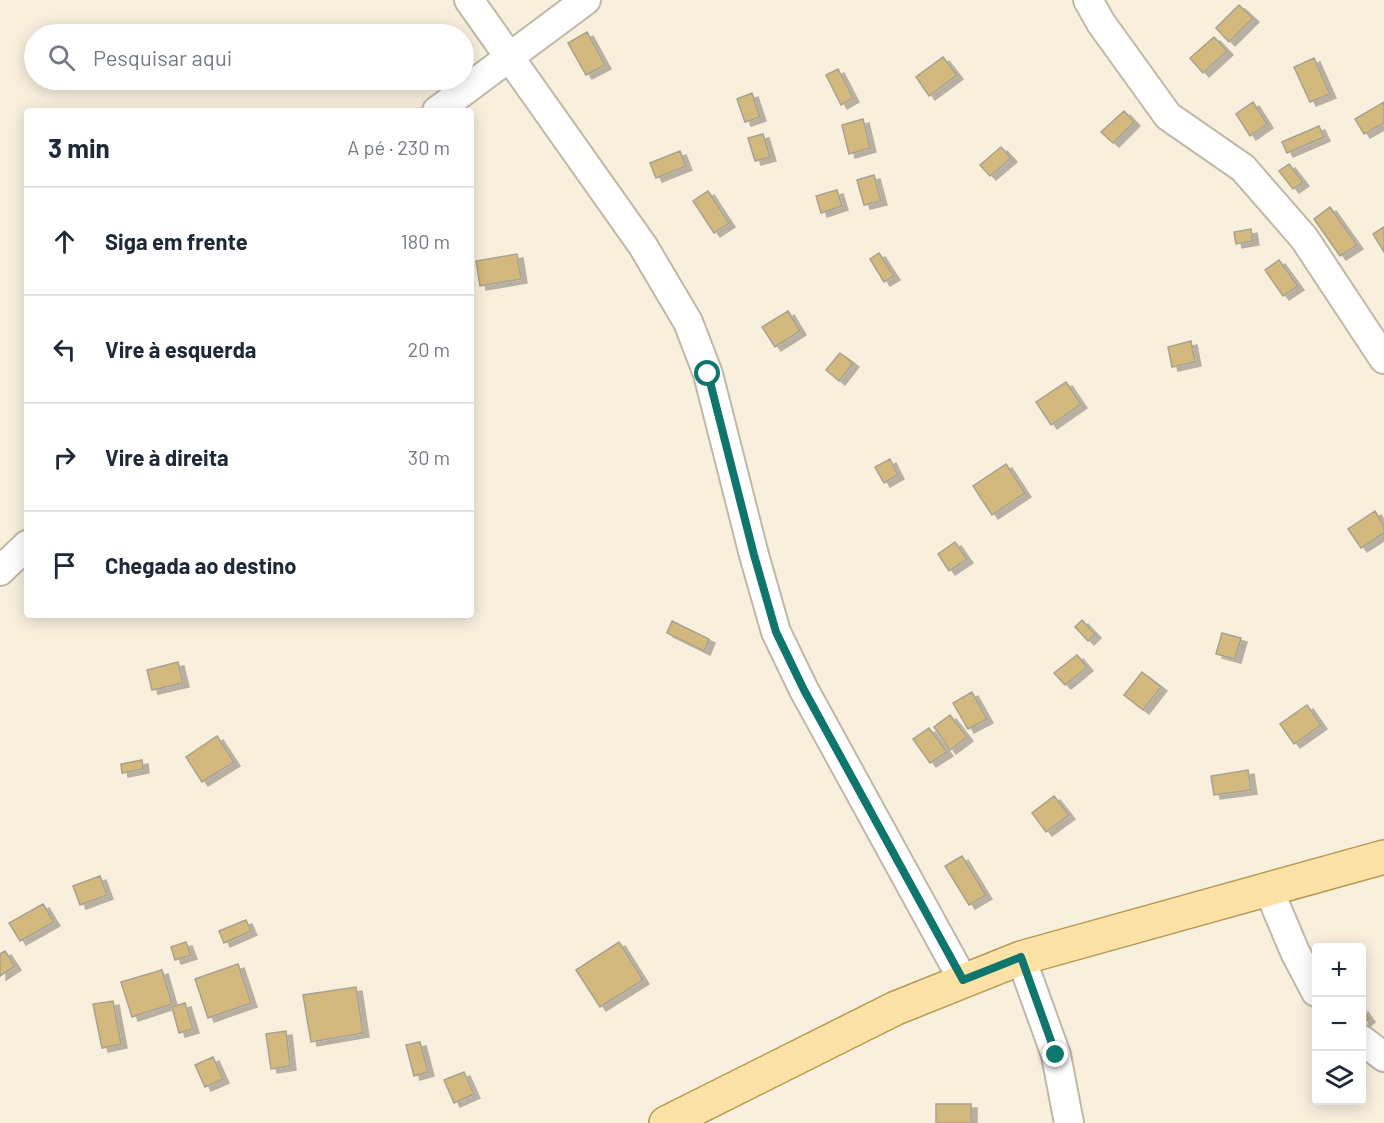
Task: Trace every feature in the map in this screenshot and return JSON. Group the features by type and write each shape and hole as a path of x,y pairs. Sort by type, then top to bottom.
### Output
{"main road":[{"path":"666,1123 886,1013 1021,957 1384,857"}],"street":[{"path":"469,0 643,246 688,322 708,374 776,632 804,690 963,980"},
{"path":"474,83 585,0"},
{"path":"1088,0 1101,23 1168,116 1243,168 1304,238 1384,359"},
{"path":"441,108 465,90"},
{"path":"0,571 24,547"},
{"path":"1268,888 1295,951 1312,983"},
{"path":"1021,957 1056,1055 1069,1123"},
{"path":"1366,1043 1384,1057"}],"building":[{"path":"1239,5 1253,18 1229,42 1216,28"},
{"path":"587,32 605,65 586,75 568,43"},
{"path":"1214,37 1227,51 1203,73 1190,58"},
{"path":"943,57 957,75 929,96 916,77"},
{"path":"1314,58 1330,94 1310,102 1294,67"},
{"path":"838,69 853,98 841,105 826,75"},
{"path":"752,93 760,117 745,122 737,99"},
{"path":"1253,102 1267,124 1250,136 1236,114"},
{"path":"1384,102 1384,123 1364,134 1355,119"},
{"path":"1124,111 1134,122 1113,143 1101,132"},
{"path":"863,119 870,148 849,154 842,125"},
{"path":"1319,126 1324,137 1287,153 1282,142"},
{"path":"763,134 770,157 755,161 748,138"},
{"path":"1001,147 1011,158 990,176 980,165"},
{"path":"680,151 686,166 656,178 650,163"},
{"path":"1289,164 1303,182 1293,189 1279,171"},
{"path":"874,175 881,201 864,205 857,180"},
{"path":"837,190 842,206 821,213 816,196"},
{"path":"708,191 729,223 714,233 693,201"},
{"path":"1330,207 1357,245 1340,256 1314,219"},
{"path":"1384,227 1384,252 1373,234"},
{"path":"1251,229 1253,241 1236,244 1234,232"},
{"path":"879,253 894,276 884,282 870,259"},
{"path":"517,254 521,279 480,286 476,261"},
{"path":"1279,260 1298,286 1283,296 1265,270"},
{"path":"788,311 800,331 775,347 762,327"},
{"path":"1191,341 1195,362 1172,367 1168,347"},
{"path":"840,353 853,363 839,381 826,370"},
{"path":"1066,382 1081,404 1051,425 1036,402"},
{"path":"890,459 898,475 884,483 875,467"},
{"path":"1006,464 1025,493 992,515 973,486"},
{"path":"1375,511 1384,526 1384,533 1361,548 1348,529"},
{"path":"955,542 967,559 949,571 938,554"},
{"path":"1082,620 1095,634 1088,641 1075,627"},
{"path":"672,621 709,639 704,651 667,633"},
{"path":"1222,633 1241,638 1235,659 1216,654"},
{"path":"1077,655 1087,667 1065,685 1054,673"},
{"path":"178,662 183,683 152,690 147,670"},
{"path":"1142,672 1161,687 1143,710 1124,695"},
{"path":"972,692 987,719 968,729 953,703"},
{"path":"1307,705 1321,725 1294,744 1280,724"},
{"path":"950,715 967,737 950,750 934,727"},
{"path":"929,728 947,752 930,763 913,739"},
{"path":"217,736 234,762 202,782 186,757"},
{"path":"142,760 143,769 122,773 121,764"},
{"path":"1248,770 1251,790 1214,795 1211,776"},
{"path":"1054,796 1069,815 1046,832 1032,813"},
{"path":"962,856 986,895 969,905 945,866"},
{"path":"100,876 107,895 80,905 73,886"},
{"path":"43,904 54,922 20,941 9,923"},
{"path":"246,920 251,931 224,943 219,931"},
{"path":"186,942 191,955 175,960 171,947"},
{"path":"619,942 643,980 600,1007 576,970"},
{"path":"5,951 15,966 0,976 0,954"},
{"path":"238,964 251,1003 208,1018 195,979"},
{"path":"162,970 172,1004 132,1017 121,982"},
{"path":"356,987 363,1033 311,1042 303,995"},
{"path":"113,1001 121,1044 102,1048 93,1004"},
{"path":"185,1003 193,1029 179,1033 172,1007"},
{"path":"286,1031 290,1066 271,1069 266,1034"},
{"path":"420,1042 428,1072 414,1076 406,1045"},
{"path":"213,1057 223,1079 205,1087 195,1065"},
{"path":"464,1072 474,1094 454,1103 444,1080"},
{"path":"936,1104 971,1104 971,1123 936,1123"}],"route":[{"path":"708,374 776,632 804,690 963,980 1021,957 1056,1055"}]}
